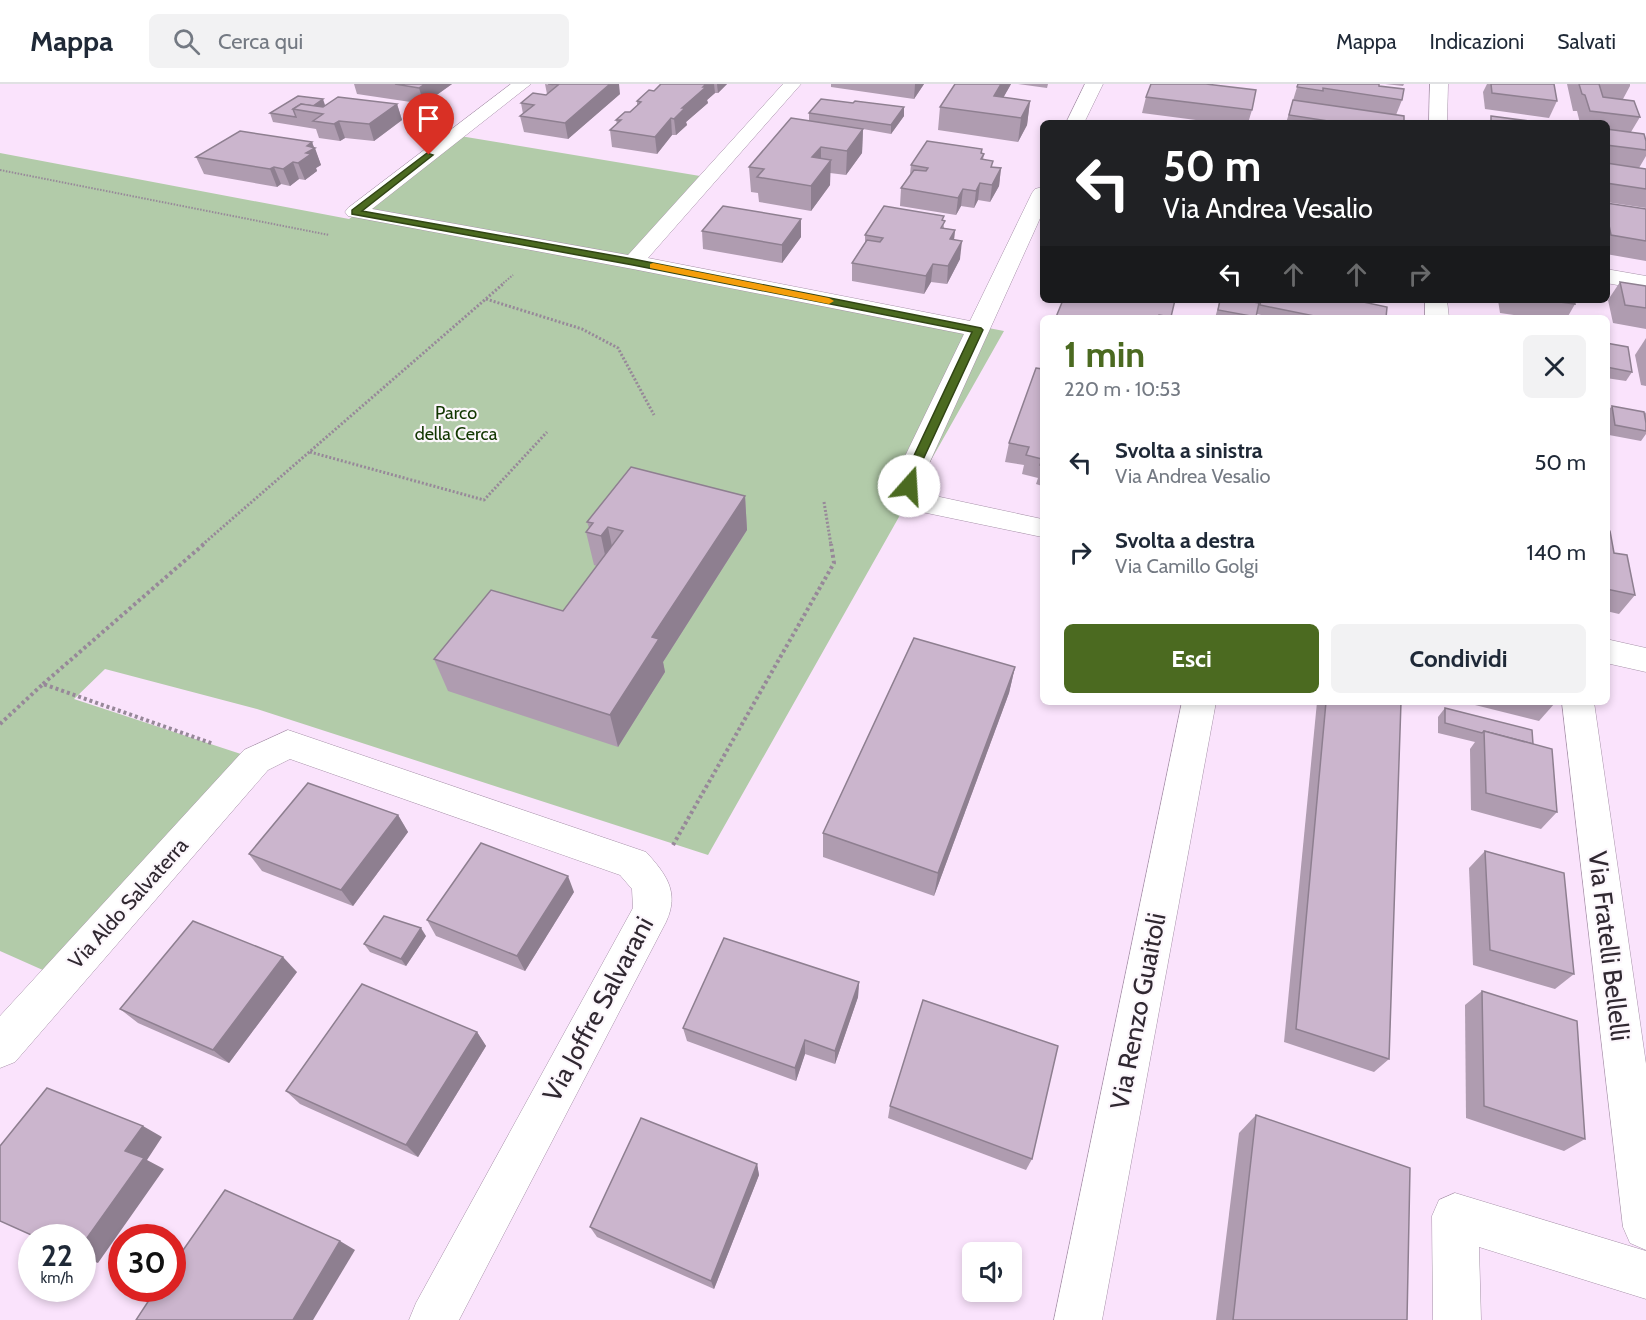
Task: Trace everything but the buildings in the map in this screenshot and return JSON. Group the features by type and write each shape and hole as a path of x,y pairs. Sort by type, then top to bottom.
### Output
{"street":[{"path":"522,84 355,212 633,262 978,330"},
{"path":"633,262 792,84"},
{"path":"1077,120 1094,84"},
{"path":"1438,120 1439,84"},
{"path":"1040,197 909,477 909,486 917,497 932,505 1040,528"},
{"path":"1610,277 1646,283"},
{"path":"1610,652 1646,660"},
{"name":"Via Renzo Guaitoli","path":"1077,1320 1198,705"},
{"name":"Via Fratelli Bellelli","path":"1578,705 1646,1227"},
{"path":"255,760 288,744 633,863 651,884"},
{"name":"Via Aldo Salvaterra","path":"0,1047 255,760"},
{"name":"Via Joffre Salvarani","path":"433,1320 652,910 651,884"},
{"path":"1457,1320 1455,1216 1646,1275"}],"path":[{"path":"0,170 336,236"},
{"path":"0,724 520,269"},
{"path":"485,299 582,329 618,348 654,415"},
{"path":"310,452 484,500 548,432"},
{"path":"651,884 834,562 824,502"},
{"path":"44,684 255,760"}],"green space":[{"name":"Parco della Cerca","path":"460,136 712,178 637,260 1004,331 708,855 257,709 105,669 74,699 250,757 54,975 0,951 0,153 349,219"}],"slow traffic":[{"path":"653,266 829,301"}],"route":[{"path":"429,155 355,212 633,262 978,330 909,477 909,486"}]}
